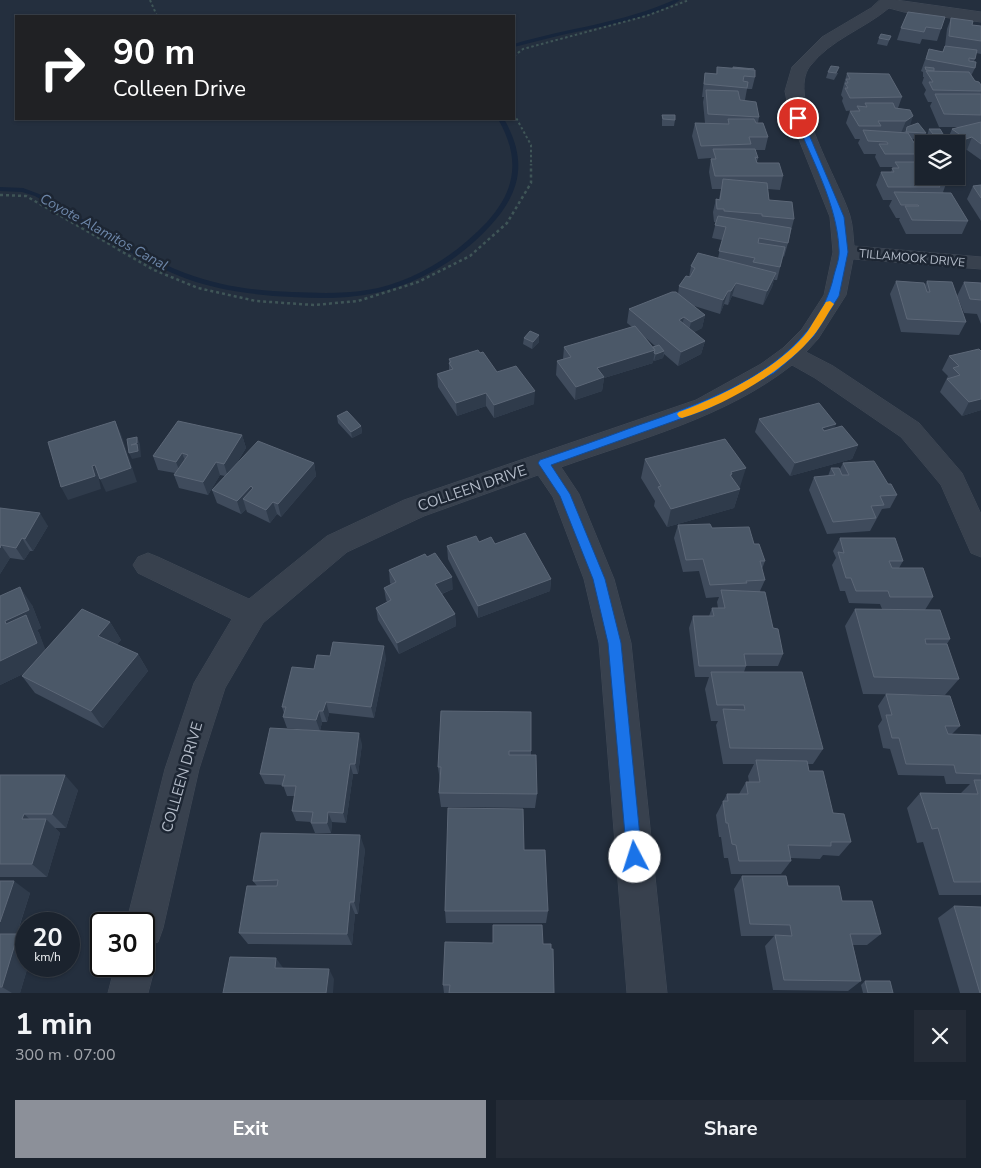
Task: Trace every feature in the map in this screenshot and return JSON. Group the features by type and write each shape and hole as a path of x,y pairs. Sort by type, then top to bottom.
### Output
{"street":[{"path":"888,1 904,7 981,17"},
{"name":"COLLEEN DRIVE","path":"148,912 182,770 210,683 252,614 337,544 414,508 705,406 770,370 791,354 810,334 835,296 844,252 840,217 798,118 794,91 800,67 812,54 828,40 888,1"},
{"name":"TILLAMOOK DRIVE","path":"844,252 981,263"},
{"path":"791,354 824,372 910,430 952,480 981,545"},
{"path":"544,463 565,494 599,579 615,643 647,993"},
{"path":"148,564 252,614"},
{"path":"128,993 132,977"}],"path":[{"path":"150,0 157,15"},
{"path":"515,55 523,49 646,16 689,0"},
{"path":"0,195 26,196 154,270 198,288 256,301 314,305 358,301 418,282 470,256 507,223 531,183 531,145 515,116"}],"building":[{"path":"908,12 945,17 941,29 926,27 924,32 901,28"},
{"path":"951,18 973,21 972,25 981,26 981,41 949,36"},
{"path":"881,34 891,36 889,40 879,38"},
{"path":"945,46 977,50 975,59 969,58 969,61 976,62 975,68 926,59 929,49 943,52"},
{"path":"831,66 839,67 836,73 828,72"},
{"path":"717,67 755,70 755,77 744,76 743,81 748,82 747,88 704,84 705,73 717,74"},
{"path":"925,67 934,68 934,71 926,70"},
{"path":"926,71 969,72 975,81 981,85 981,91 933,90 929,82 933,82"},
{"path":"847,73 889,74 902,97 850,98 845,88 848,88 845,83 848,83 846,79 850,79"},
{"path":"706,90 738,91 740,100 756,102 759,117 708,114"},
{"path":"935,94 981,94 981,115 944,114"},
{"path":"865,103 893,103 895,108 910,110 913,116 906,121 878,121 881,126 859,126 850,111 860,111 857,106 867,107"},
{"path":"662,115 675,115 675,120 663,119"},
{"path":"728,119 754,119 756,123 763,123 768,137 749,137 751,144 701,146 695,123 729,124"},
{"path":"981,122 981,144 972,137 966,139 965,135 960,135 952,129"},
{"path":"918,123 926,133 906,132 907,127"},
{"path":"929,129 940,129 943,134 933,134"},
{"path":"863,130 908,133 915,144 915,154 885,154 879,144 888,144 887,142 868,141"},
{"path":"713,149 755,149 758,158 755,157 757,163 779,163 783,176 715,176 711,159 716,159"},
{"path":"895,162 915,162 915,185 939,185 940,187 888,187 881,172 894,172 892,168 899,168"},
{"path":"723,179 767,183 769,200 792,202 794,219 717,209 716,199 720,200"},
{"path":"981,185 981,198 973,186"},
{"path":"894,192 951,193 968,221 912,220 905,206 919,206 901,205"},
{"path":"718,216 791,228 788,243 759,238 758,243 785,247 780,267 753,262 755,258 719,251 726,227 715,225"},
{"path":"698,253 776,273 767,291 736,283 723,300 679,286 686,276 690,277 695,268 691,266"},
{"path":"896,281 924,283 927,292 930,292 927,281 952,282 966,322 907,319"},
{"path":"964,282 981,283 981,300 970,299"},
{"path":"676,292 705,315 691,322 684,317 679,320 705,341 681,352 629,309"},
{"path":"635,326 655,350 597,368 604,377 576,387 557,361 571,357 564,347"},
{"path":"530,331 539,335 533,342 524,338"},
{"path":"659,345 664,351 656,354 653,347"},
{"path":"979,349 981,351 981,399 969,402 947,379 960,375 953,368 959,366 949,356"},
{"path":"478,350 480,353 483,352 497,372 516,366 535,391 494,405 486,393 456,403 437,374 453,369 449,359"},
{"path":"819,403 836,424 822,428 824,431 842,426 858,445 795,463 759,419"},
{"path":"347,411 361,426 351,432 337,416"},
{"path":"115,421 131,468 100,479 95,465 92,466 95,476 61,487 48,442"},
{"path":"178,421 242,435 224,464 216,462 203,482 174,475 188,455 182,453 176,462 153,456"},
{"path":"137,437 137,443 131,445 137,444 138,451 129,453 127,439"},
{"path":"725,439 746,468 731,472 732,474 730,475 740,489 671,509 658,487 661,486 645,459"},
{"path":"258,441 314,463 278,504 273,502 266,510 243,499 253,488 251,486 237,501 212,490"},
{"path":"874,461 897,495 880,496 884,505 871,506 876,518 833,522 814,477 835,475 831,468 839,468 842,475 849,475 843,463"},
{"path":"0,508 40,513 25,539 22,538 16,548 1,545 0,548"},
{"path":"710,524 712,528 749,527 754,544 759,544 765,561 760,561 765,580 710,585 703,559 686,560 678,525"},
{"path":"525,533 551,579 478,606 447,546 476,536 479,542 491,537 495,544"},
{"path":"840,538 895,538 903,561 889,561 892,568 923,568 933,597 890,597 888,591 856,591 851,578 846,578 838,552 844,553"},
{"path":"435,553 452,577 435,584 455,614 397,643 376,608 391,600 384,588 396,582 389,570 425,554 427,557"},
{"path":"20,587 29,610 5,621 6,624 26,615 37,643 0,661 0,596"},
{"path":"721,590 765,592 773,628 778,629 783,654 744,654 746,666 699,666 693,616 714,616 712,608 725,608"},
{"path":"82,609 110,622 98,636 138,654 91,711 22,676"},
{"path":"855,609 940,610 950,639 925,639 926,644 947,644 959,679 874,677"},
{"path":"333,642 384,646 371,707 326,702 323,711 319,711 316,720 283,717 286,707 282,707 292,667 314,669 317,655 330,656"},
{"path":"711,672 802,672 823,749 730,748 723,709 745,710 744,705 717,705"},
{"path":"886,694 950,696 960,726 945,726 948,734 981,735 981,774 956,773 954,765 906,764 899,738 892,738 886,715 892,715"},
{"path":"441,711 531,712 531,751 509,751 509,755 536,755 537,794 439,793 441,767 438,767"},
{"path":"270,728 359,733 355,764 350,764 343,813 328,812 327,823 311,823 313,812 292,811 296,786 282,786 285,775 260,774"},
{"path":"756,760 807,761 809,771 823,771 833,813 844,814 851,842 831,842 831,846 788,845 791,861 739,861 736,845 732,844 728,823 726,823 723,801 728,801 727,794 748,794 746,782 760,782"},
{"path":"0,775 65,775 52,814 24,814 22,819 46,819 32,864 0,864"},
{"path":"974,780 981,780 981,882 954,882 938,828 932,829 920,793 978,794"},
{"path":"448,808 523,809 524,850 545,850 548,911 445,911"},
{"path":"261,833 360,835 354,902 350,902 347,934 239,933 247,886 277,886 278,880 253,881"},
{"path":"742,876 786,876 788,886 839,886 842,901 872,901 881,934 850,934 861,981 784,980 775,935 792,936 790,925 750,924"},
{"path":"0,881 14,881 0,922"},
{"path":"954,906 981,907 981,993 980,993"},
{"path":"493,925 542,925 543,944 551,944 551,949 553,949 554,993 449,993 450,985 443,985 445,942 493,943"},
{"path":"0,934 15,934 15,944 2,987 0,987"},
{"path":"230,957 276,958 275,968 329,969 326,993 223,993"},
{"path":"865,981 890,981 893,993 868,993"}],"waterway":[{"name":"Coyote Alamitos Canal","path":"515,46 618,21 678,0"},
{"name":"Coyote Alamitos Canal","path":"0,189 23,190 37,195 132,251 182,274 216,285 250,291 286,294 346,295 367,293 402,283 445,261 471,241 493,219 509,195 516,170 516,157 513,145 502,120"}],"slow traffic":[{"path":"682,414 705,406 770,370 791,354 810,334 830,304"}],"route":[{"path":"635,857 615,643 599,579 565,494 544,463 705,406 770,370 791,354 810,334 835,296 844,252 840,217 798,118"}]}
